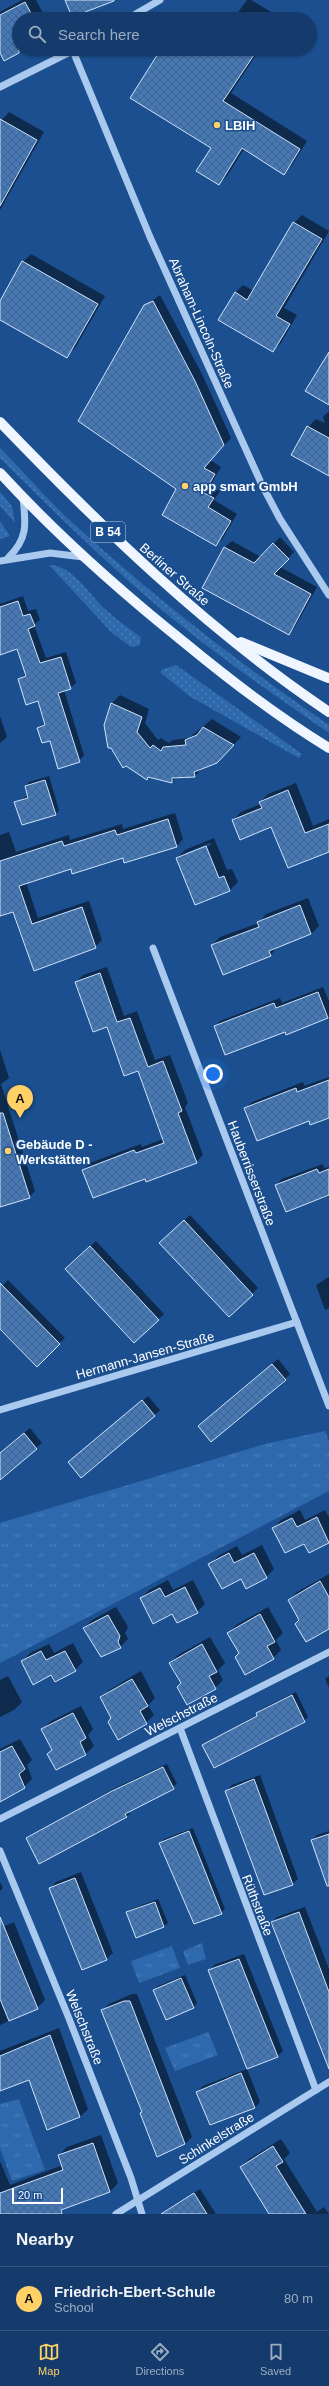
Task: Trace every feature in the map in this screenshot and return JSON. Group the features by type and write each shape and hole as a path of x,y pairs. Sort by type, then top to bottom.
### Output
{"main road":[{"name":"Berliner Straße","path":"0,422 114,538 223,633 329,712"},
{"name":"B 54","path":"0,474 84,557 157,621 242,690 329,748"},
{"path":"223,633 329,677"},
{"path":"312,738 329,756"}],"street":[{"path":"139,12 160,0"},
{"name":"Abraham-Lincoln-Straße","path":"0,87 63,56"},
{"name":"Abraham-Lincoln-Straße","path":"77,56 150,237 262,485 280,519 329,595"},
{"path":"8,558 22,542 25,520 23,498"},
{"path":"0,561 8,558 50,553 84,557"},
{"name":"Hauberrisserstraße","path":"153,948 329,1406"},
{"name":"Hermann-Jansen-Straße","path":"0,1410 297,1322"},
{"name":"Welschstraße","path":"0,1819 329,1652"},
{"name":"Rüthstraße","path":"180,1728 316,2090"},
{"name":"Welschstraße","path":"0,1851 68,2016 131,2178 142,2214"},
{"name":"Schinkelstraße","path":"116,2214 329,2082"}],"green space":[{"path":"0,448 55,506 135,578 230,654 329,725 329,733 215,652 149,599 73,530 0,458"},
{"path":"0,492 12,506 15,523 0,506"},
{"path":"0,521 10,536 0,539"},
{"path":"49,565 58,566 66,570 80,582 106,610 141,637 140,645 131,647 111,632"},
{"path":"176,665 302,754 299,758 189,696 160,672 163,669"},
{"path":"325,1431 329,1441 329,1491 0,1663 0,1523 265,1444"},
{"path":"202,1943 206,1959 188,1965 183,1951"},
{"path":"172,1946 180,1968 139,1983 131,1961"},
{"path":"208,2032 218,2055 175,2071 165,2048"},
{"path":"19,2099 45,2170 12,2181 0,2148 0,2104"}],"building":[{"path":"65,0 114,0 85,12 70,12"},
{"path":"25,2 30,12 12,12 12,56 13,56 4,61 0,53 0,15"},
{"name":"LBIH","path":"157,56 253,56 223,101 300,149 284,175 242,148 219,185 196,171 211,148 130,98"},
{"path":"0,119 37,140 0,206"},
{"path":"293,222 322,239 276,316 290,324 273,352 218,320 235,292 247,300"},
{"path":"22,261 98,304 67,358 0,320 0,301"},
{"path":"153,301 195,381 224,445 204,468 215,474 204,493 214,498 208,507 231,521 216,546 162,515 176,489 78,421 144,305"},
{"path":"329,352 329,405 305,391"},
{"path":"307,426 329,438 329,476 291,455"},
{"path":"273,543 289,559 274,574 311,594 289,635 202,588 224,547 254,563"},
{"path":"18,601 23,616 30,614 35,626 28,629 40,663 61,657 71,689 58,693 80,762 58,769 50,741 42,743 37,728 45,725 38,701 26,705 18,679 26,676 17,649 0,655 0,607"},
{"path":"111,703 142,717 137,732 150,748 153,745 161,751 163,747 186,745 185,740 197,735 203,727 234,745 217,763 194,772 195,777 172,778 172,783 148,777 147,780 126,766 123,768 111,748 108,748 104,725"},
{"path":"45,780 56,815 22,825 14,802 28,798 25,786"},
{"path":"288,790 305,833 329,824 329,852 288,868 271,827 240,840 232,820 262,808 259,802"},
{"path":"168,819 177,847 124,863 123,858 72,874 71,869 19,886 32,924 82,907 96,948 34,971 13,912 0,916 0,861 62,841 64,846 115,830 117,835"},
{"path":"206,846 219,878 224,876 230,891 195,905 176,858"},
{"path":"300,905 311,934 269,951 271,956 223,975 211,945 259,927 257,922"},
{"path":"100,973 117,1022 130,1018 148,1067 163,1061 182,1111 178,1113 197,1163 146,1182 145,1179 93,1198 82,1170 134,1150 136,1153 164,1143 138,1071 124,1076 107,1027 93,1032 75,982"},
{"path":"318,992 328,1018 286,1035 285,1032 225,1055 214,1026 274,1003 276,1008"},
{"path":"329,1080 329,1118 310,1125 309,1121 257,1141 244,1108 296,1088 297,1092"},
{"name":"Gebäude D - Werkstätten","path":"0,1113 3,1113 30,1198 0,1207"},
{"path":"317,1169 319,1173 329,1169 329,1195 286,1212 275,1185"},
{"path":"184,1220 253,1295 229,1317 159,1243"},
{"path":"90,1246 159,1320 134,1343 65,1269"},
{"path":"0,1283 60,1344 37,1367 0,1329"},
{"path":"272,1364 286,1380 211,1442 198,1426"},
{"path":"142,1400 155,1416 81,1478 68,1462"},
{"path":"24,1433 37,1449 0,1480 0,1453"},
{"path":"317,1517 329,1543 309,1553 304,1544 285,1553 272,1528 292,1518 297,1527"},
{"path":"229,1553 234,1563 254,1553 267,1578 246,1589 241,1579 222,1589 208,1564"},
{"path":"320,1581 329,1597 329,1629 306,1642 295,1624 299,1620 288,1600"},
{"path":"185,1587 198,1613 177,1623 172,1614 153,1624 140,1598 160,1588 165,1597"},
{"path":"260,1614 275,1642 267,1646 274,1659 245,1675 235,1657 239,1653 227,1633"},
{"path":"108,1615 120,1636 118,1642 121,1648 101,1657 83,1628"},
{"path":"202,1644 217,1672 209,1676 216,1689 187,1705 177,1687 181,1683 169,1663"},
{"path":"41,1651 46,1660 65,1651 76,1671 55,1682 51,1675 33,1685 21,1661"},
{"path":"132,1679 148,1706 140,1711 147,1724 118,1740 108,1722 111,1718 100,1697"},
{"path":"292,1695 305,1722 214,1768 202,1745 257,1716 256,1713"},
{"path":"73,1713 86,1738 80,1742 86,1755 56,1770 47,1754 52,1750 41,1729"},
{"path":"12,1746 25,1769 19,1774 25,1788 0,1802 0,1752"},
{"path":"163,1767 174,1789 125,1814 127,1817 39,1864 26,1838 112,1791"},
{"path":"254,1779 293,1885 264,1895 225,1791"},
{"path":"189,1831 222,1914 194,1924 159,1843"},
{"path":"329,1834 329,1886 327,1886 311,1840"},
{"path":"75,1878 107,1960 82,1970 49,1888"},
{"path":"155,1902 164,1927 136,1938 126,1912"},
{"path":"299,1912 329,1992 329,2069 271,1922"},
{"path":"0,1917 38,2009 9,2021 0,1999"},
{"path":"239,1959 278,2057 247,2069 208,1970"},
{"path":"181,1978 194,2008 166,2020 153,1990"},
{"path":"124,2001 130,2001 185,2144 157,2157 140,2113 142,2112 101,2010"},
{"path":"50,2035 80,2117 47,2130 29,2080 0,2091 0,2056"},
{"path":"241,2073 255,2108 210,2125 196,2092"},
{"path":"93,2143 110,2192 61,2210 62,2214 0,2214 0,2193 63,2170 58,2155"},
{"path":"273,2146 283,2162 276,2166 306,2214 269,2214 240,2167"},
{"path":"194,2193 207,2214 161,2214"}],"place":[{"name":"LBIH","path":"217,125"},
{"name":"app smart GmbH","path":"185,486"},
{"name":"Friedrich-Ebert-Schule","path":"20,1118"},
{"name":"Gebäude D - Werkstätten","path":"8,1151"}]}
